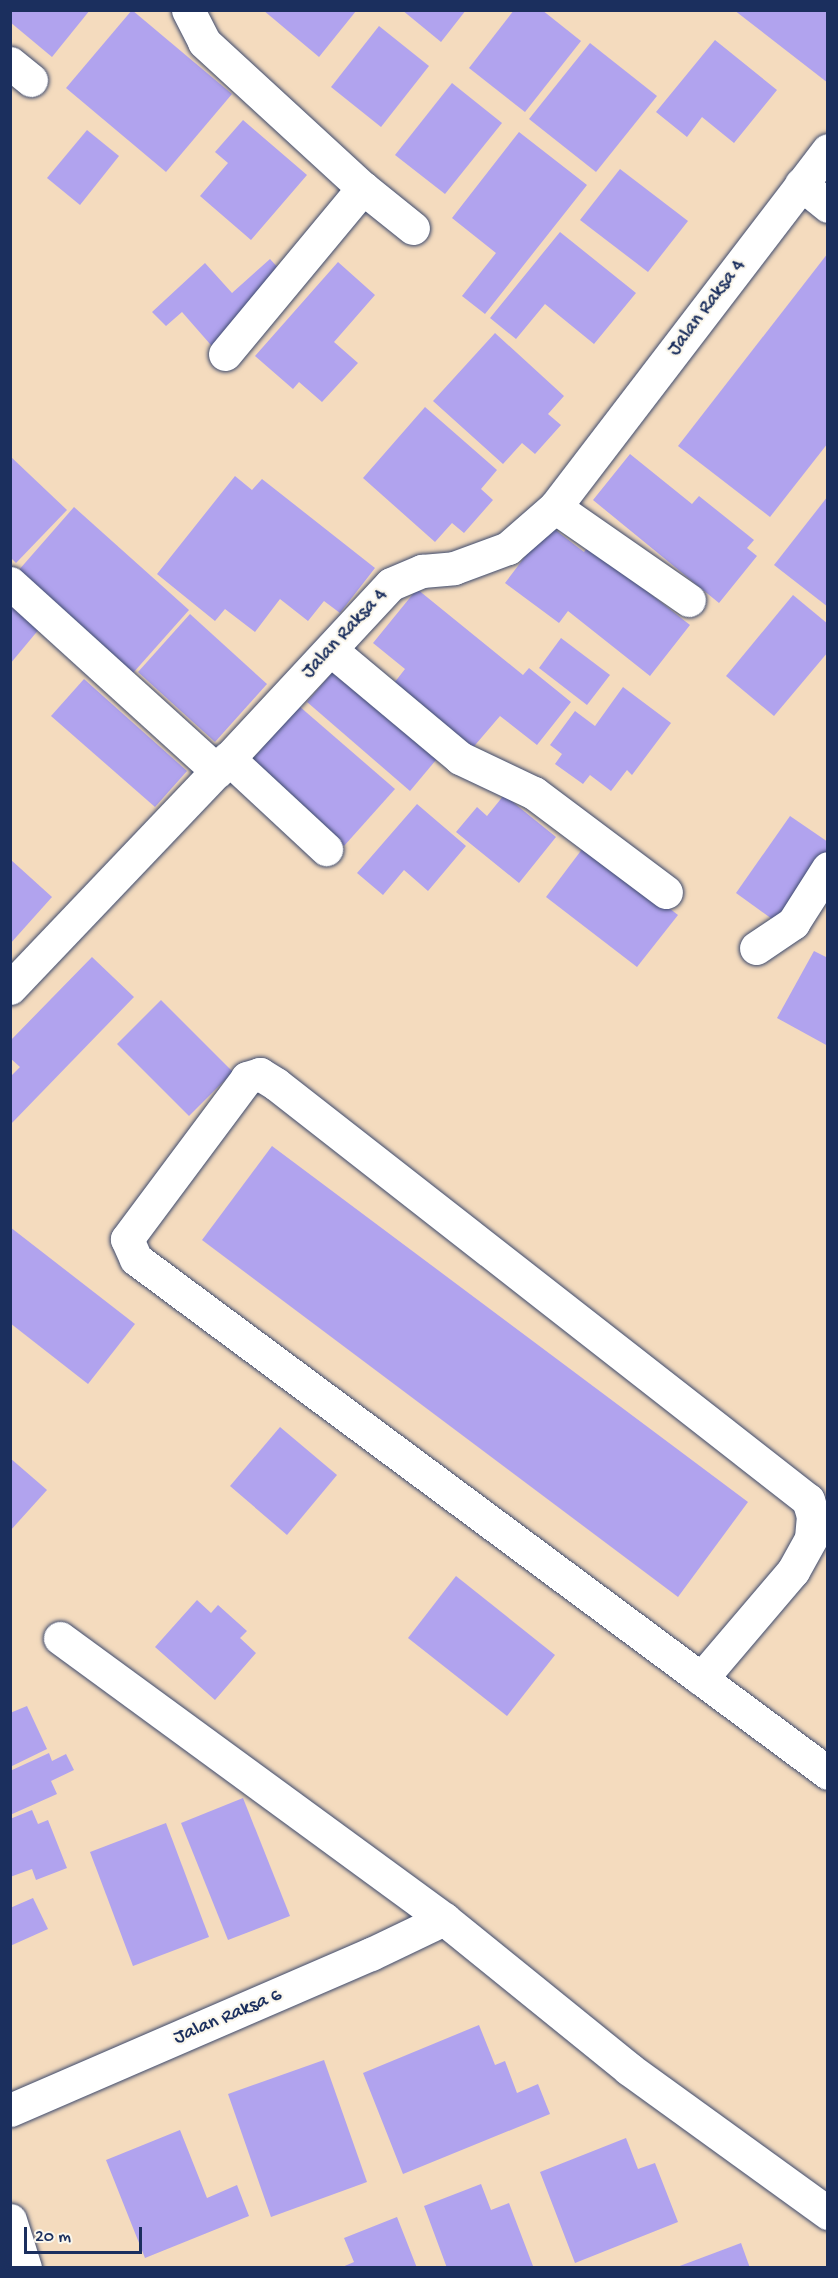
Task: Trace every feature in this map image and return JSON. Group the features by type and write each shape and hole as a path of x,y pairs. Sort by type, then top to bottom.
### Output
{"street":[{"path":"188,10 204,42 363,189 413,228"},
{"name":"Jalan Raksa 4","path":"10,988 223,765 391,584 422,570 454,568 508,548 555,507 828,150"},
{"path":"801,184 828,206"},
{"path":"225,354 363,189"},
{"path":"555,507 689,600"},
{"path":"10,584 223,765 326,849"},
{"path":"331,650 460,758 534,793 666,892"},
{"path":"756,948 793,923 828,868"},
{"path":"701,1679 793,1571 811,1538 813,1516 808,1500 276,1084 260,1074 247,1078 127,1239 136,1259 701,1679 828,1773"},
{"path":"60,1638 444,1919 629,2068 828,2213"},
{"name":"Jalan Raksa 6","path":"10,2110 371,1954 444,1919"},
{"path":"10,2220 25,2268"}],"building":[{"path":"10,10 90,10 52,57 10,22"},
{"path":"132,10 232,94 166,172 66,88"},
{"path":"263,10 355,10 356,11 319,57"},
{"path":"402,10 466,10 441,42"},
{"path":"514,10 542,10 581,41 525,112 469,68"},
{"path":"734,10 828,10 828,83"},
{"path":"379,26 429,66 381,127 331,87"},
{"path":"715,40 777,90 734,143 702,117 687,137 656,112"},
{"path":"590,43 657,96 596,172 529,119"},
{"path":"452,83 502,123 445,194 395,155"},
{"path":"243,120 307,175 251,240 200,196 228,163 215,152"},
{"path":"87,130 119,156 80,205 47,178"},
{"path":"519,132 587,185 485,314 462,296 496,253 452,218"},
{"path":"620,169 688,221 648,272 580,220"},
{"path":"560,232 636,293 594,344 545,304 516,339 490,318"},
{"path":"828,253 828,443 770,517 678,446"},
{"path":"270,259 293,284 217,352 182,312 166,326 152,312 205,263 232,293"},
{"path":"338,262 375,295 334,342 358,363 322,402 299,382 293,389 255,356"},
{"path":"495,333 564,396 548,414 561,425 535,454 522,443 503,464 433,401"},
{"path":"425,407 497,470 481,489 493,500 464,533 452,523 435,542 363,478"},
{"path":"630,454 692,504 699,496 754,540 747,548 757,556 719,603 593,500"},
{"path":"10,456 67,510 16,563 10,557"},
{"path":"235,476 252,490 262,479 375,568 340,613 324,601 308,621 280,599 255,632 225,609 215,621 157,574"},
{"path":"828,496 828,607 774,565"},
{"path":"74,507 189,610 133,673 18,571"},
{"path":"549,525 584,552 589,546 690,625 650,676 568,611 559,623 505,583"},
{"path":"417,589 523,675 529,668 571,702 537,745 500,716 470,751 391,687 405,669 373,643"},
{"path":"793,595 828,624 828,652 774,716 726,676"},
{"path":"10,596 45,622 10,664"},
{"path":"190,614 267,684 215,742 138,672"},
{"path":"561,638 610,675 587,705 539,668"},
{"path":"338,666 441,754 410,791 307,702"},
{"path":"84,679 187,771 155,807 51,716"},
{"path":"623,687 671,723 632,775 627,770 611,791 590,775 583,784 555,764 562,754 550,745 575,711 595,726"},
{"path":"299,706 395,789 344,846 249,763"},
{"path":"504,795 556,837 519,883 456,832 477,807 487,816"},
{"path":"417,804 466,846 428,891 404,870 383,895 357,873"},
{"path":"790,816 828,842 828,855 779,924 736,893"},
{"path":"586,844 678,915 637,967 546,897"},
{"path":"10,859 52,897 10,944"},
{"path":"814,951 828,958 828,1046 777,1018"},
{"path":"92,957 134,997 10,1125 10,1077 20,1067 10,1058 10,1041"},
{"path":"161,1000 233,1072 189,1116 117,1044"},
{"path":"272,1146 748,1502 678,1597 202,1240"},
{"path":"10,1227 135,1324 88,1384 10,1323"},
{"path":"280,1427 337,1475 287,1535 230,1486"},
{"path":"10,1458 47,1490 10,1531"},
{"path":"456,1576 555,1655 507,1716 408,1638"},
{"path":"197,1600 211,1613 218,1605 247,1631 240,1638 256,1653 215,1700 155,1647"},
{"path":"27,1706 47,1749 10,1767 10,1713"},
{"path":"49,1753 52,1761 66,1754 74,1770 51,1781 57,1794 10,1815 10,1771"},
{"path":"243,1798 290,1916 228,1940 181,1823"},
{"path":"32,1810 38,1824 48,1820 67,1868 36,1880 32,1869 10,1877 10,1819"},
{"path":"166,1823 209,1937 133,1966 90,1852"},
{"path":"33,1898 48,1929 10,1946 10,1908"},
{"path":"479,2025 495,2065 505,2061 517,2093 538,2084 550,2114 403,2174 363,2073"},
{"path":"324,2060 367,2182 271,2217 228,2094"},
{"path":"180,2130 207,2198 237,2185 249,2216 145,2258 106,2160"},
{"path":"626,2138 638,2169 655,2163 678,2222 575,2263 540,2172"},
{"path":"481,2184 491,2210 509,2203 533,2266 447,2268 424,2206"},
{"path":"397,2217 417,2268 340,2268 354,2262 344,2238"},
{"path":"741,2243 750,2268 677,2268 677,2267"}]}
